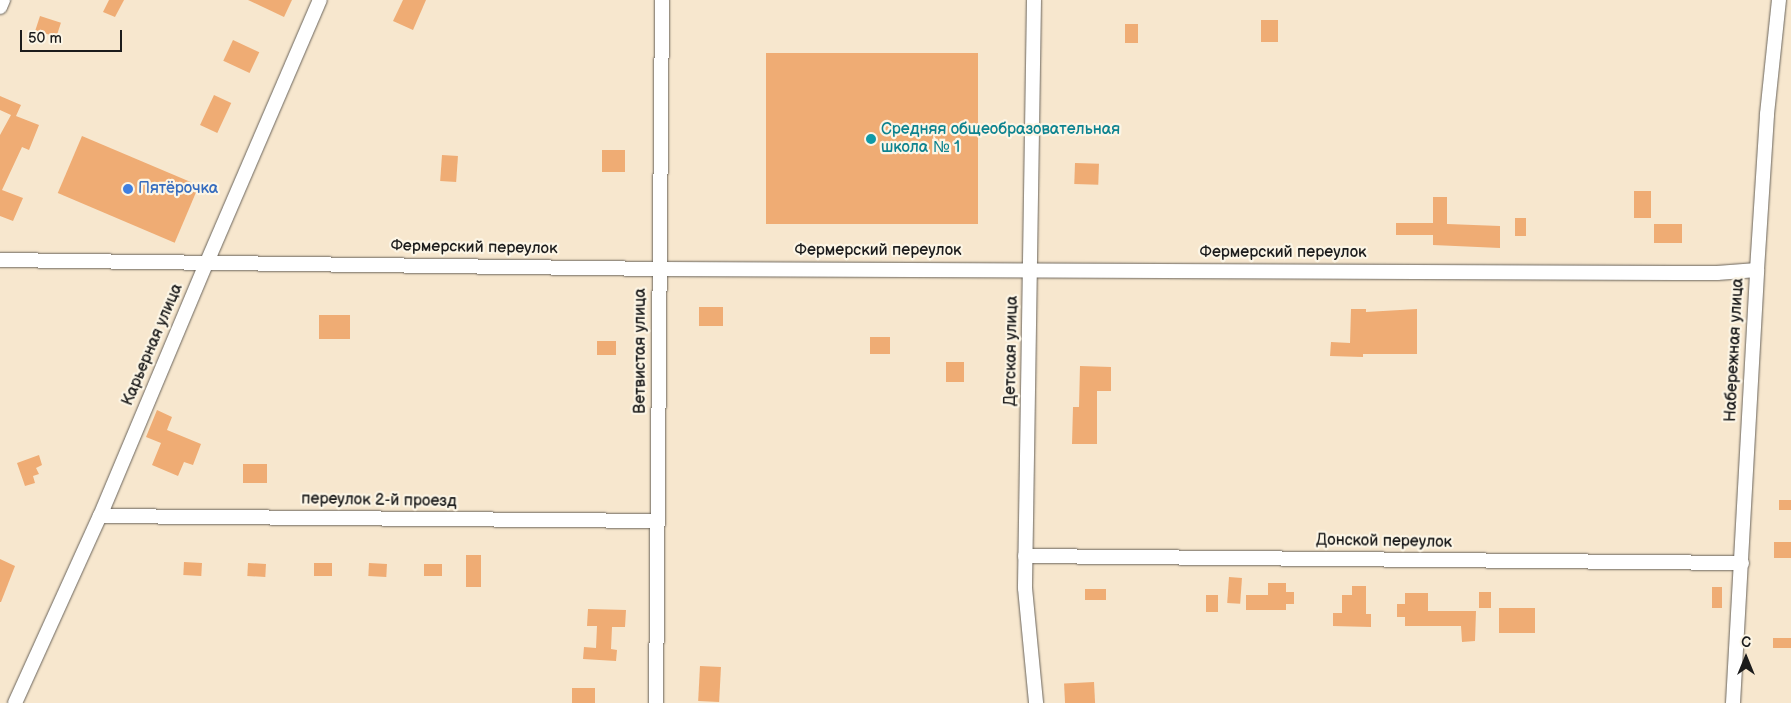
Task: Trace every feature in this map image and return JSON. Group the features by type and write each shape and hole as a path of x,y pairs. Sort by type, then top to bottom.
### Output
{"street":[{"path":"0,7 3,0"},
{"name":"Карьерная улица","path":"15,703 100,516 320,0"},
{"name":"Ветвистая улица","path":"656,703 662,0"},
{"name":"Детская улица","path":"1034,0 1025,588 1036,703"},
{"name":"Набережная улица","path":"1733,703 1757,270 1768,105 1779,0"},
{"name":"Фермерский переулок","path":"0,260 659,269 1717,273 1757,270"},
{"name":"переулок 2-й проезд","path":"100,516 657,522"},
{"name":"Донской переулок","path":"1025,556 1742,563"}],"building":[{"path":"109,0 124,0 115,17 103,12"},
{"path":"248,0 292,0 284,17"},
{"path":"403,0 426,0 413,30 393,21"},
{"path":"40,16 61,23 56,37 35,30"},
{"path":"1261,20 1278,20 1278,42 1261,42"},
{"path":"1125,24 1138,24 1138,43 1125,43"},
{"path":"233,40 259,52 250,73 223,61"},
{"name":"Средняя общеобразовательная школа № 1","path":"766,53 978,53 978,224 766,224"},
{"path":"214,95 231,103 217,133 200,125"},
{"path":"0,96 21,105 16,116 39,125 29,150 22,147 2,190 23,198 13,221 0,216 0,135 11,115 0,110"},
{"name":"Пятёрочка","path":"82,136 199,186 175,243 58,193"},
{"path":"602,150 625,150 625,172 602,172"},
{"path":"442,155 458,156 456,182 440,181"},
{"path":"1075,163 1099,164 1098,185 1074,184"},
{"path":"1634,191 1651,191 1651,218 1634,218"},
{"path":"1433,197 1447,197 1447,224 1500,226 1500,248 1433,245 1433,235 1396,235 1396,223 1433,223"},
{"path":"1515,218 1526,218 1526,236 1515,236"},
{"path":"1654,224 1682,224 1682,243 1654,243"},
{"path":"699,307 723,307 723,326 699,326"},
{"path":"1351,309 1366,309 1366,312 1417,309 1417,354 1363,354 1363,357 1330,356 1331,342 1350,343"},
{"path":"319,315 350,315 350,339 319,339"},
{"path":"870,337 890,337 890,354 870,354"},
{"path":"597,341 616,341 616,355 597,355"},
{"path":"946,362 964,362 964,382 946,382"},
{"path":"1080,366 1111,367 1111,391 1097,391 1097,444 1072,444 1073,407 1079,407"},
{"path":"157,410 172,417 167,430 201,444 193,465 184,462 178,476 152,465 161,443 146,437"},
{"path":"39,455 42,465 36,468 39,474 33,476 35,483 25,486 17,463"},
{"path":"243,464 267,464 267,483 243,483"},
{"path":"1779,500 1791,500 1791,510 1779,510"},
{"path":"1774,542 1791,542 1791,558 1774,558"},
{"path":"466,555 481,555 481,587 466,587"},
{"path":"0,559 15,566 1,602 0,602"},
{"path":"184,562 202,563 201,576 183,575"},
{"path":"248,563 266,564 265,577 247,576"},
{"path":"314,563 332,563 332,576 314,576"},
{"path":"369,563 387,564 386,577 368,576"},
{"path":"424,564 442,564 442,576 424,576"},
{"path":"1229,577 1242,578 1240,604 1227,603"},
{"path":"1268,583 1286,583 1286,592 1294,592 1294,604 1286,604 1286,610 1246,610 1246,595 1268,595"},
{"path":"1352,586 1366,586 1366,614 1371,614 1371,627 1333,626 1333,613 1342,613 1342,595 1352,595"},
{"path":"1712,587 1722,587 1722,608 1712,608"},
{"path":"1085,589 1106,589 1106,600 1085,600"},
{"path":"1479,592 1491,592 1491,608 1479,608"},
{"path":"1405,593 1428,593 1428,611 1476,611 1475,641 1462,642 1461,626 1405,626 1405,617 1397,617 1397,604 1405,604"},
{"path":"1206,595 1218,595 1218,612 1206,612"},
{"path":"1499,608 1535,608 1535,633 1499,633"},
{"path":"588,609 626,610 625,627 612,627 611,649 617,650 616,661 583,659 584,647 596,648 597,626 587,626"},
{"path":"1773,638 1791,638 1791,648 1773,648"},
{"path":"700,666 721,667 719,702 698,701"},
{"path":"1094,682 1095,703 1065,703 1064,684"},
{"path":"572,688 595,688 595,703 572,703"}],"place":[{"name":"Средняя общеобразовательная школа № 1","path":"871,139"},
{"name":"Пятёрочка","path":"128,189"}]}
